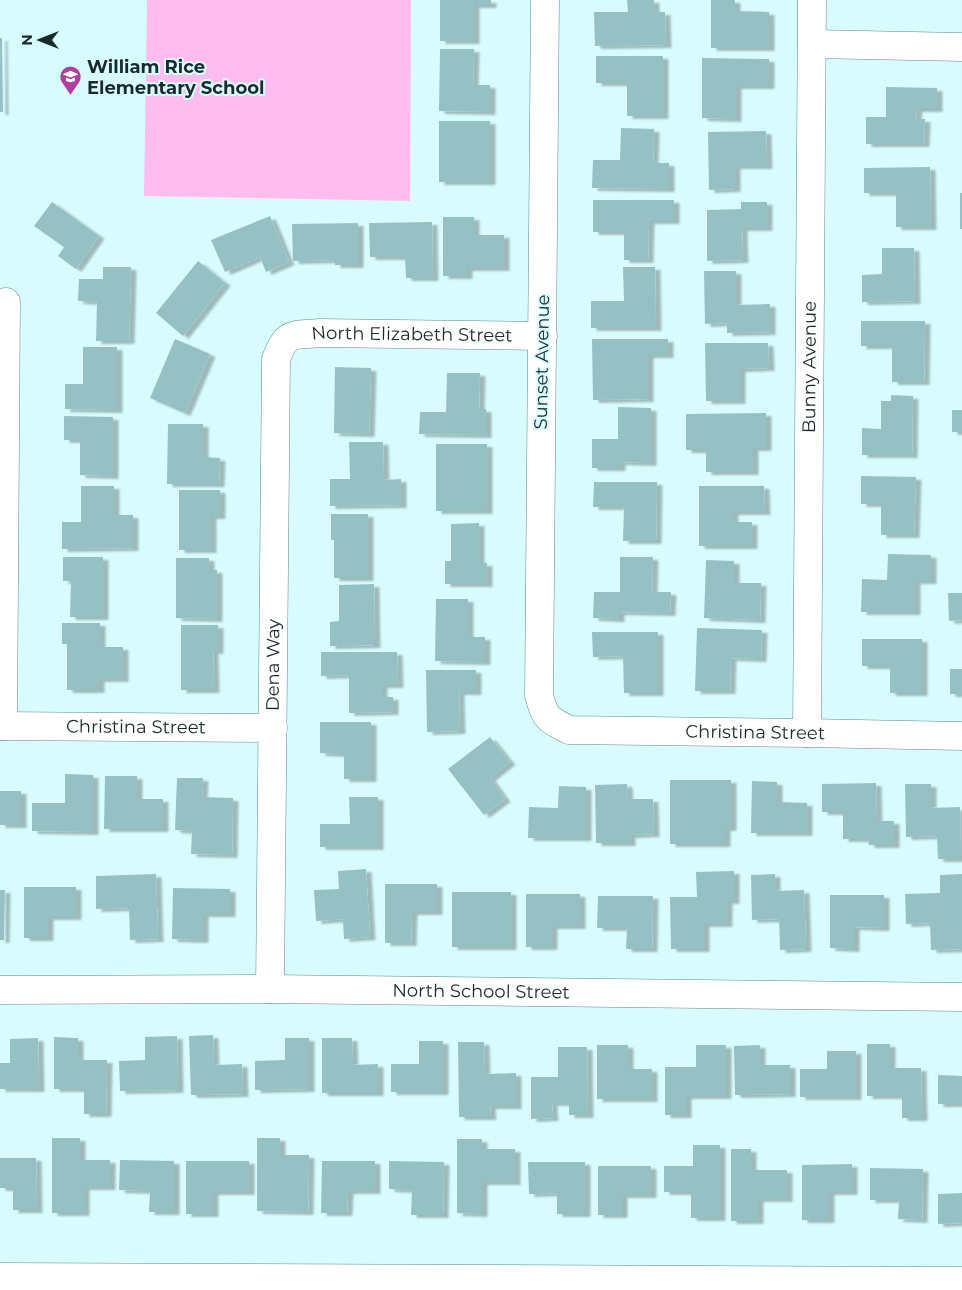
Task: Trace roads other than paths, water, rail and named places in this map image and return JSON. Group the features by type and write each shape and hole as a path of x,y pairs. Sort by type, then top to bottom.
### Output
{"street":[{"name":"Sunset Avenue","path":"545,0 539,695 544,712 550,720"},
{"name":"Bunny Avenue","path":"807,733 812,0"},
{"path":"812,44 962,47"},
{"path":"1,726 6,302"},
{"name":"North Elizabeth Street","path":"283,342 290,336 320,333 543,336"},
{"name":"Dena Way","path":"270,989 276,359 283,342"},
{"name":"Christina Street","path":"550,720 570,730 962,736"},
{"name":"Christina Street","path":"1,726 273,728"},
{"name":"North School Street","path":"0,990 270,989 962,997"},
{"path":"0,1277 252,1284 526,1285 962,1281"}],"place":[{"name":"William Rice Elementary School","path":"71,96"}]}
